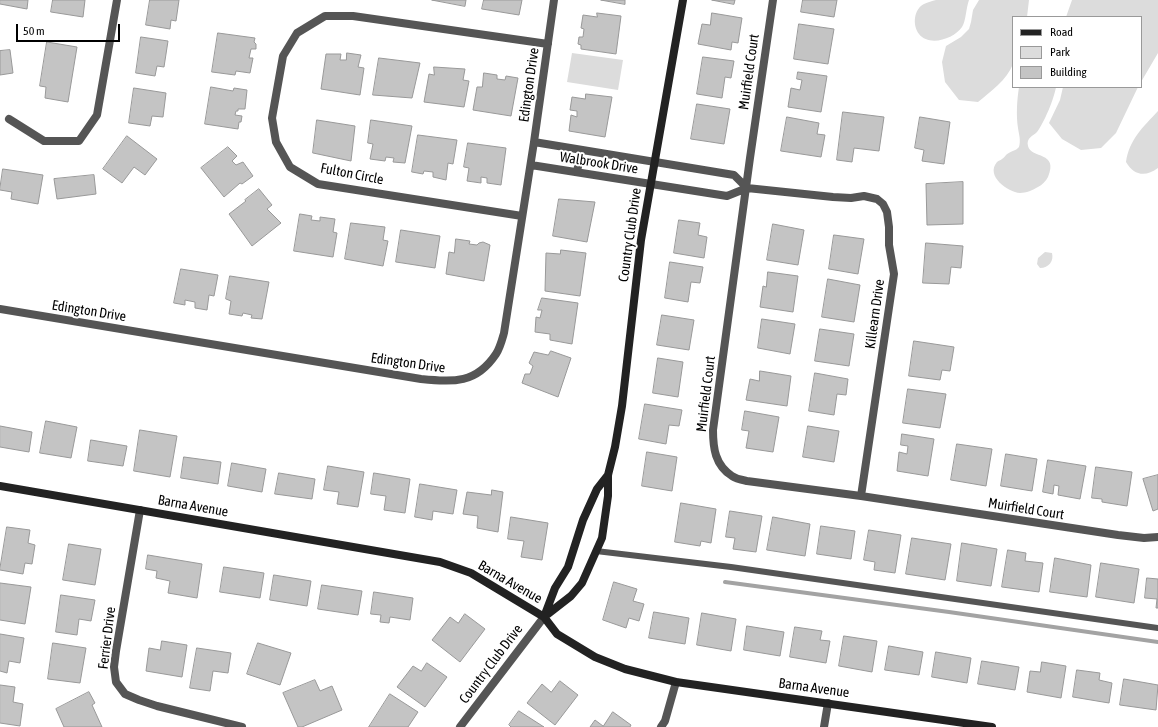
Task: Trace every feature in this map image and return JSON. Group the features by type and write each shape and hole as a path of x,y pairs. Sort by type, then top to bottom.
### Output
{"street":[{"path":"8,119 44,141 79,141 97,115 117,0"},
{"name":"Edington Drive","path":"0,309 422,379 450,382 469,378 484,369 497,353 504,333 531,165 554,0"},
{"name":"Country Club Drive","path":"460,727 544,617 571,596 582,583 602,538 608,496 608,474 615,447 622,406 641,240 683,0"},
{"name":"Muirfield Court","path":"773,0 713,430 713,448 720,465 732,477 747,481 861,496 1102,533 1144,538 1158,537"},
{"name":"Fulton Circle","path":"522,216 318,184 290,167 276,142 272,118 284,56 297,33 325,16 353,16 548,44"},
{"name":"Walbrook Drive","path":"534,142 654,162"},
{"path":"577,172 581,150"},
{"path":"654,162 734,175 747,188"},
{"name":"Walbrook Drive","path":"531,165 664,186"},
{"name":"Killearn Drive","path":"664,186 727,196 747,188 832,197 851,198 864,196 878,199 883,204 887,212 889,245 894,274 861,496"},
{"name":"Country Club Drive","path":"544,617 555,588 568,566 583,520 597,489 608,474"},
{"name":"Barna Avenue","path":"0,486 440,562 471,573 544,617 557,634 595,657 625,669 676,682 988,727"},
{"name":"Ferrier Drive","path":"140,510 116,651 114,667 116,682 125,694 139,700 157,706 242,727"},
{"path":"661,727 665,720 676,682"},
{"path":"824,727 828,703"}],"lane":[{"path":"596,551 731,567 1158,628"}],"green space":[{"path":"936,0 969,0 962,27 948,38 935,41 923,38 919,34 915,26 915,18 916,13 921,6"},
{"path":"979,0 1029,0 1027,16 1012,16 1012,66 1010,70 998,85 978,102 959,100 945,82 942,62 946,46 961,37 969,29 973,10"},
{"path":"1072,0 1158,0 1158,53 1142,80 1142,16 1066,16"},
{"path":"572,53 623,60 618,90 567,82"},
{"path":"1019,88 1056,88 1043,123 1028,141 1030,150 1047,159 1050,163 1048,177 1039,186 1029,191 1020,193 1010,190 1004,186 996,178 994,173 994,167 997,162 1019,147 1020,140 1017,123"},
{"path":"1063,88 1138,88 1116,133 1101,148 1081,150 1062,139 1049,123 1060,100"},
{"path":"1158,111 1158,168 1149,173 1140,174 1129,167 1126,162 1130,147 1133,140"},
{"path":"1045,252 1052,253 1052,259 1050,264 1046,267 1040,268 1037,264 1038,258"}],"building":[{"path":"0,0 28,0 27,9 0,4"},
{"path":"53,0 85,0 83,17 51,12"},
{"path":"150,0 179,0 176,21 171,20 170,29 146,25"},
{"path":"432,0 466,0 465,6"},
{"path":"484,0 522,0 519,15 482,9"},
{"path":"601,0 625,0 625,4"},
{"path":"712,0 735,0 734,4"},
{"path":"803,0 837,0 834,17 801,12"},
{"path":"597,13 621,16 616,54 581,49 581,45 578,44 579,37 583,37 584,29 581,28 583,15 597,17"},
{"path":"712,13 742,18 738,43 732,42 731,50 698,44 702,24 710,25"},
{"path":"799,24 834,29 828,64 794,59"},
{"path":"218,33 255,38 254,42 256,44 256,49 251,49 249,58 253,58 250,73 236,71 235,75 212,72"},
{"path":"141,37 168,41 164,67 157,66 155,76 136,73"},
{"path":"47,42 77,47 68,102 45,98 46,87 40,86"},
{"path":"10,50 13,73 0,75 0,51"},
{"path":"347,53 361,55 358,67 364,68 360,95 321,89 326,54 341,54 340,60 346,60"},
{"path":"703,57 734,61 731,78 725,77 722,98 697,94"},
{"path":"379,58 420,63 412,98 373,95"},
{"path":"434,67 465,69 463,80 469,81 464,107 424,102 429,74 434,75"},
{"path":"798,72 827,76 821,112 788,107 791,88 800,90 802,80 797,79"},
{"path":"484,73 497,75 497,79 505,80 506,76 518,78 511,116 473,110 477,87 482,87"},
{"path":"211,87 233,91 234,88 247,90 245,109 238,109 235,115 242,116 238,129 205,124"},
{"path":"134,88 166,93 163,117 152,116 150,126 129,123"},
{"path":"586,94 612,97 605,137 569,131 571,115 577,117 577,111 570,110 572,97 585,99"},
{"path":"697,104 730,109 724,144 691,139"},
{"path":"843,112 884,117 879,151 854,148 852,162 837,160"},
{"path":"787,117 819,123 817,134 825,135 821,157 781,151"},
{"path":"920,117 950,122 944,164 922,161 924,150 915,148"},
{"path":"317,120 355,126 351,161 313,153"},
{"path":"371,120 412,126 405,163 393,162 394,158 386,157 385,161 370,159 373,144 368,143"},
{"path":"418,135 457,140 453,164 448,163 446,180 433,177 433,172 424,171 423,174 412,172"},
{"path":"127,136 157,159 145,175 134,167 122,183 103,169"},
{"path":"468,143 506,148 501,185 487,183 487,178 481,177 481,183 467,181 469,168 464,167"},
{"path":"228,147 237,156 232,161 236,165 243,162 253,176 242,184 240,183 224,197 201,168"},
{"path":"3,169 43,175 38,204 11,199 12,192 0,190"},
{"path":"94,175 96,194 57,199 54,179"},
{"path":"963,182 963,224 927,225 926,184"},
{"path":"259,189 272,205 267,209 281,223 252,246 229,214"},
{"path":"559,199 595,202 587,242 553,236"},
{"path":"300,214 312,216 311,220 320,221 320,217 335,219 333,232 337,233 333,257 294,251"},
{"path":"679,220 700,223 698,235 707,237 704,258 674,253"},
{"path":"351,223 385,227 383,240 388,241 383,266 345,259"},
{"path":"773,224 804,230 798,265 767,260"},
{"path":"401,230 440,236 435,268 396,262"},
{"path":"834,235 864,239 858,274 829,269"},
{"path":"456,239 470,241 469,244 477,245 483,242 490,245 484,281 446,274 449,252 454,253"},
{"path":"926,243 963,246 961,268 951,267 949,284 923,283"},
{"path":"561,250 586,253 580,296 545,291 546,253 560,254"},
{"path":"670,262 703,267 700,283 691,282 688,302 665,298"},
{"path":"181,269 218,275 214,296 209,295 207,310 195,308 195,302 185,300 185,305 174,303"},
{"path":"768,272 798,276 793,312 760,307 763,286 766,287"},
{"path":"230,276 269,282 262,319 251,318 252,315 243,313 242,316 229,314 231,301 226,299"},
{"path":"828,279 860,285 854,322 822,317"},
{"path":"542,298 578,303 572,344 550,340 550,334 535,332 536,317 540,318 542,310 538,310"},
{"path":"662,315 694,320 689,350 657,345"},
{"path":"762,319 795,324 790,354 758,348"},
{"path":"820,329 854,334 849,366 815,361"},
{"path":"914,341 954,347 950,371 942,370 940,380 909,376"},
{"path":"551,351 571,358 558,397 522,383 525,374 530,374 533,366 529,363 534,352 548,355"},
{"path":"658,358 683,362 678,397 653,393"},
{"path":"760,371 791,376 787,406 746,400 750,379 759,381"},
{"path":"815,373 848,379 846,395 837,394 834,415 809,411"},
{"path":"908,389 946,394 940,428 903,423"},
{"path":"645,404 682,410 679,426 669,425 666,444 639,439"},
{"path":"745,411 779,417 773,452 746,448 749,431 742,430"},
{"path":"46,421 77,427 71,458 40,453"},
{"path":"0,426 32,432 29,452 0,447"},
{"path":"808,426 839,431 834,462 803,457"},
{"path":"140,430 177,436 170,477 134,471"},
{"path":"902,434 934,439 928,476 897,471 899,452 907,454 908,446 901,445"},
{"path":"91,440 127,446 123,466 88,461"},
{"path":"957,444 992,449 986,486 951,480"},
{"path":"647,452 677,457 672,491 642,486"},
{"path":"1006,454 1037,459 1032,491 1001,486"},
{"path":"184,457 221,462 218,484 181,478"},
{"path":"1048,460 1086,466 1080,499 1058,495 1059,486 1054,485 1053,494 1043,492"},
{"path":"232,463 266,469 262,492 228,486"},
{"path":"328,466 364,472 358,507 337,504 339,492 324,490"},
{"path":"1096,467 1132,472 1127,506 1102,502 1102,499 1092,498"},
{"path":"279,473 315,479 312,499 275,494"},
{"path":"374,473 410,479 405,513 384,510 386,496 371,494"},
{"path":"1158,475 1158,509 1153,511 1143,479"},
{"path":"420,484 457,490 453,514 433,511 432,520 415,517"},
{"path":"492,490 503,492 498,532 477,528 478,516 463,514 467,492 491,495"},
{"path":"681,503 716,509 711,543 701,541 700,546 675,542"},
{"path":"730,511 762,516 756,552 733,549 735,538 726,537"},
{"path":"511,517 548,523 542,560 521,557 524,541 508,539"},
{"path":"773,517 810,524 805,556 767,550"},
{"path":"821,526 855,531 851,559 817,554"},
{"path":"7,527 30,530 28,543 35,545 32,564 25,563 23,574 0,570"},
{"path":"869,530 901,535 895,573 874,570 875,562 864,560"},
{"path":"912,538 951,544 945,580 906,574"},
{"path":"962,543 997,549 991,586 957,581"},
{"path":"69,544 101,549 95,585 63,580"},
{"path":"1008,550 1026,553 1025,561 1043,563 1039,592 1002,587"},
{"path":"148,555 202,564 197,598 168,593 170,581 156,578 157,571 146,569"},
{"path":"1055,558 1091,565 1087,597 1050,592"},
{"path":"1101,563 1139,569 1134,603 1096,597"},
{"path":"224,567 264,573 260,598 220,592"},
{"path":"274,575 311,581 307,606 270,600"},
{"path":"1147,578 1158,579 1158,608 1156,608 1157,599 1145,598"},
{"path":"614,582 637,589 633,601 644,604 639,621 629,618 626,628 603,620"},
{"path":"0,583 31,587 25,624 0,620"},
{"path":"322,585 362,591 358,615 318,609"},
{"path":"374,592 413,598 410,620 390,617 389,623 380,622 381,615 371,614"},
{"path":"61,595 95,600 91,621 79,619 77,635 56,632"},
{"path":"654,612 689,618 685,644 649,638"},
{"path":"702,613 736,619 731,651 697,645"},
{"path":"465,614 485,629 460,662 432,640 450,617 458,623"},
{"path":"747,626 784,632 780,656 744,650"},
{"path":"795,627 822,631 820,640 830,641 826,663 790,657"},
{"path":"0,634 24,638 20,663 9,661 7,673 0,671"},
{"path":"844,636 877,641 872,672 839,666"},
{"path":"162,641 187,645 182,677 146,671 149,648 160,650"},
{"path":"53,643 86,648 80,683 48,679"},
{"path":"258,643 291,653 280,685 247,674"},
{"path":"889,646 923,652 919,675 885,670"},
{"path":"197,648 231,653 228,673 213,671 210,691 190,688"},
{"path":"936,652 971,658 967,683 932,677"},
{"path":"982,661 1019,667 1015,690 978,684"},
{"path":"1042,662 1066,666 1061,698 1027,692 1030,671 1040,672"},
{"path":"427,663 447,677 425,707 397,687 413,666 421,671"},
{"path":"1077,670 1100,673 1099,680 1112,683 1109,703 1073,697"},
{"path":"1124,679 1158,685 1156,710 1120,705"},
{"path":"315,680 320,691 332,686 342,710 302,727 298,727 283,693"},
{"path":"560,681 578,695 555,725 527,703 542,684 551,692"},
{"path":"0,685 15,687 13,702 23,704 20,726 0,723"},
{"path":"89,692 95,703 92,705 102,727 64,727 56,709"},
{"path":"390,694 418,712 408,727 369,727"},
{"path":"519,711 544,727 511,727 509,725"},
{"path":"613,712 631,725 630,727 590,727 595,720 603,726"}],"waterway":[{"path":"725,582 1158,642"}]}
